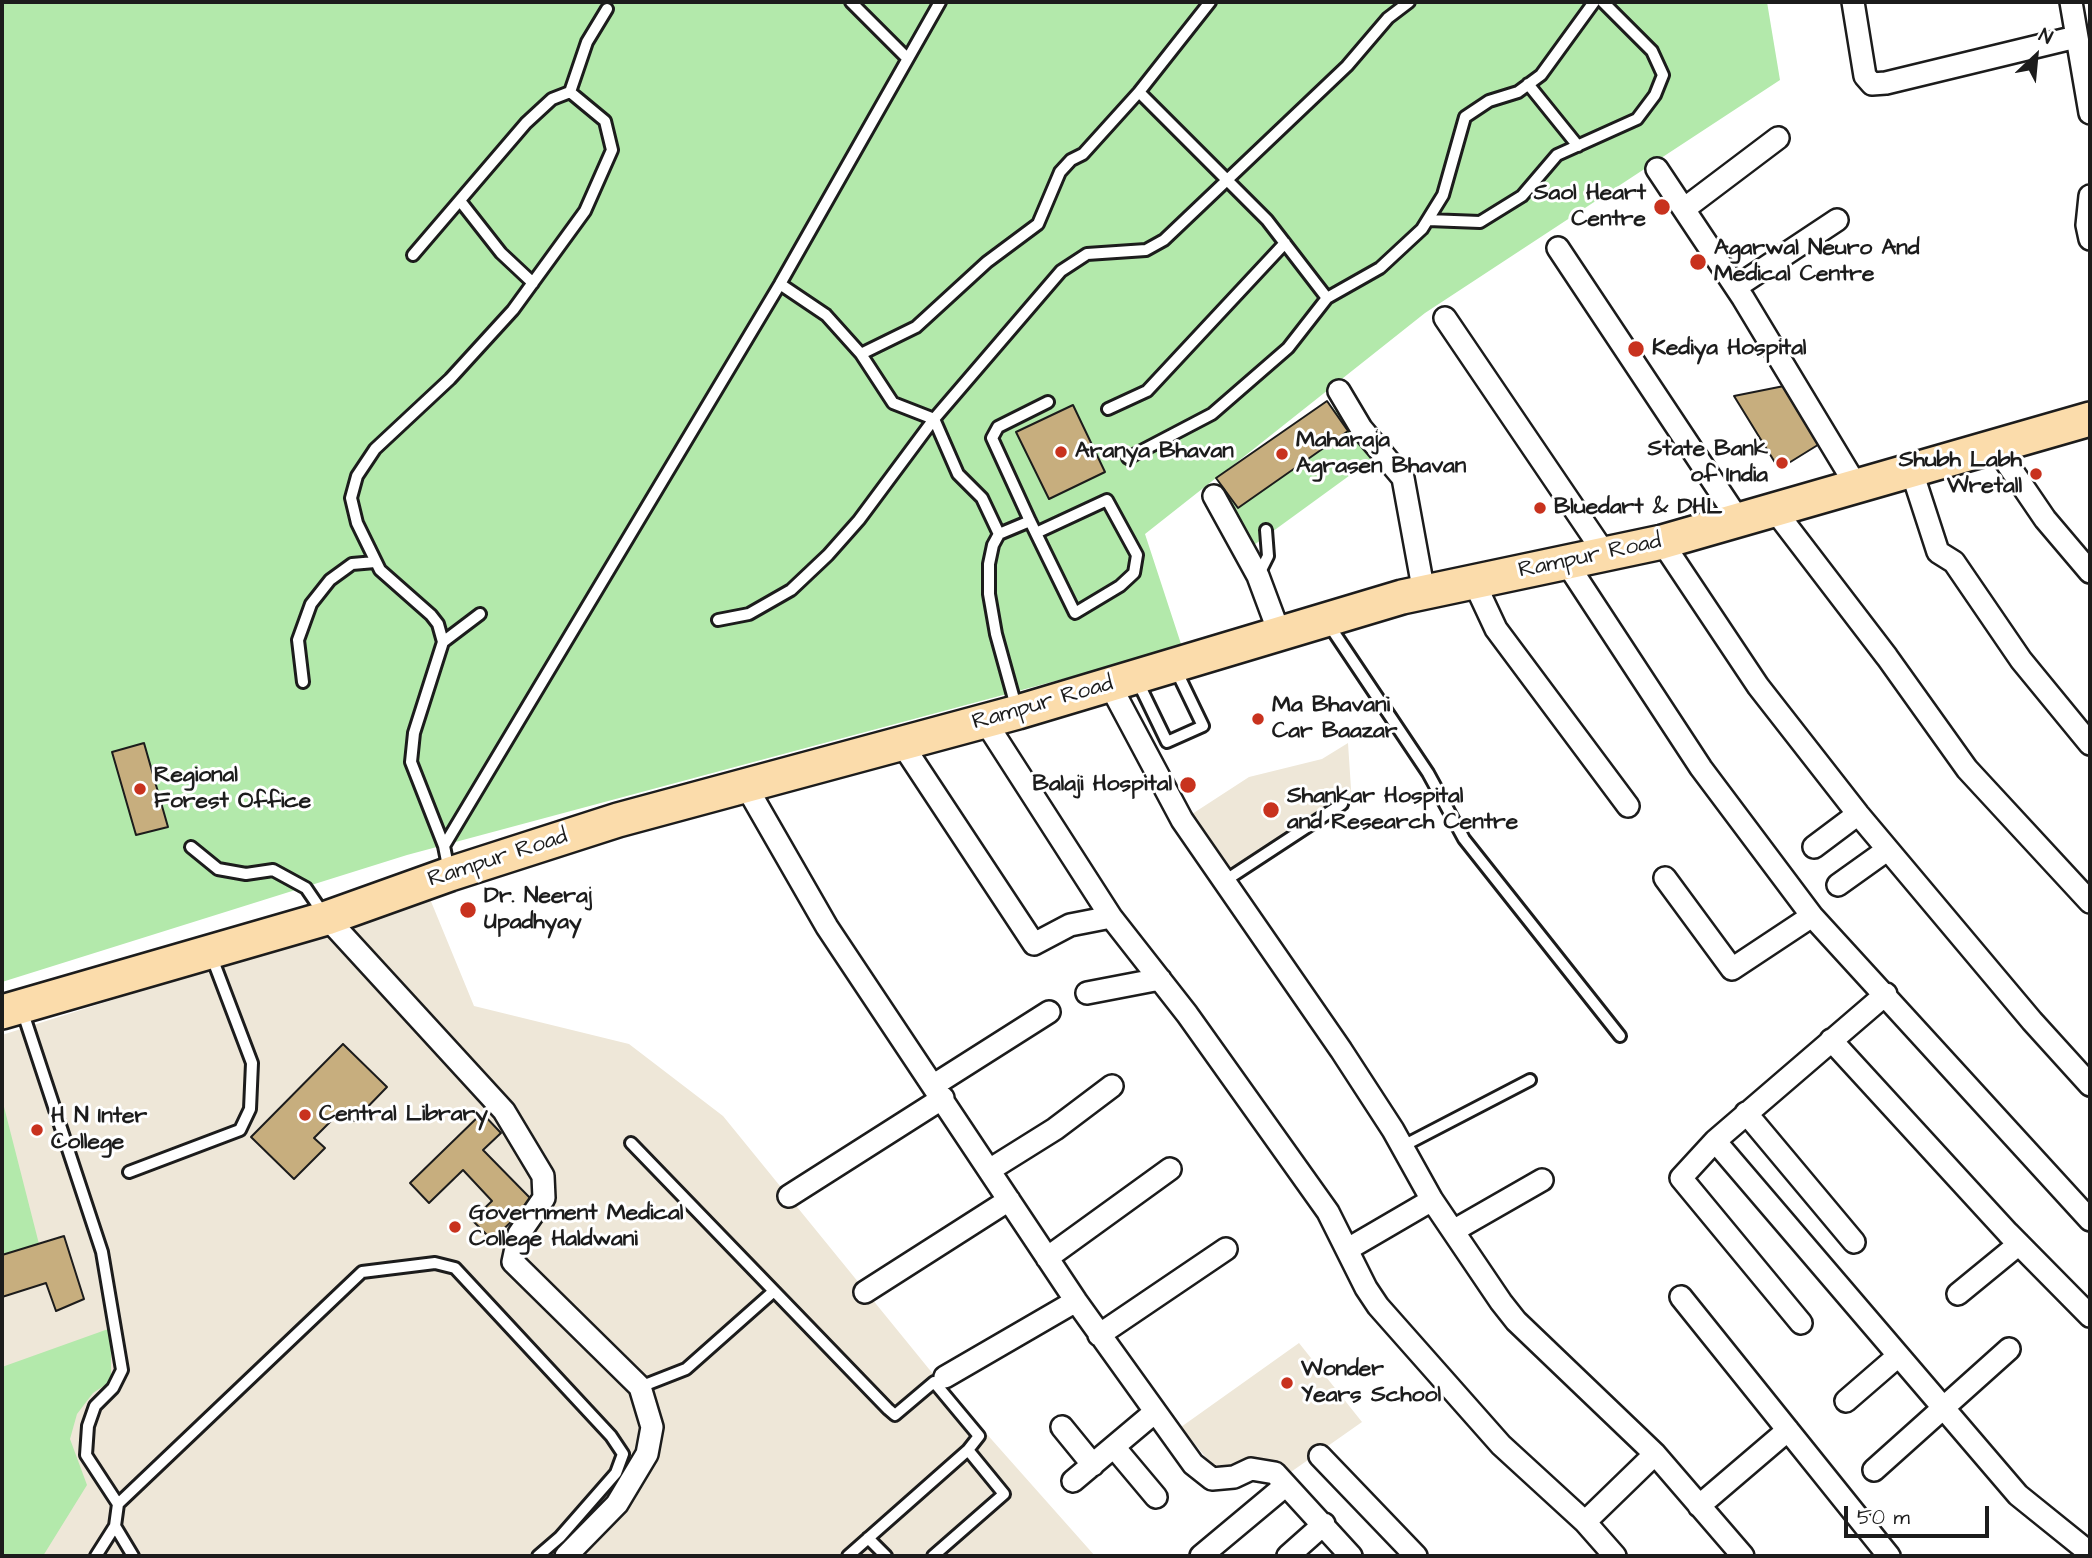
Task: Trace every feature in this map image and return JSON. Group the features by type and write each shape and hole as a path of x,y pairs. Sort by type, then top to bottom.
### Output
{"main road":[{"name":"Rampur Road","path":"11,1010 327,918 447,860 618,820 985,722 1423,593 1662,542 2090,419"}],"street":[{"path":"1853,2 1865,76 1872,84 1886,83 2076,37"},
{"path":"2071,2 2090,113"},
{"path":"1684,209 1778,138"},
{"path":"1657,169 1736,287 1857,487"},
{"path":"2090,196 2087,225 2090,239"},
{"path":"1736,287 1837,220"},
{"path":"1558,248 1738,519"},
{"path":"1445,318 1605,554"},
{"path":"1339,391 1361,428 1403,478 1423,593"},
{"path":"1996,447 2045,519 2090,572"},
{"path":"1912,472 1938,552 1954,562 2021,660 2090,744"},
{"path":"1214,496 1258,576 1280,635"},
{"path":"1773,508 1887,657 1967,769 2090,902"},
{"path":"1662,542 1758,686 1858,814 2090,1085"},
{"path":"1566,562 1700,768 1812,916 2090,1220"},
{"path":"1474,582 1496,629 1628,806"},
{"path":"1123,682 1155,774 1223,882 1341,1050 1403,1146 1432,1200 1516,1321 1655,1454 1743,1556"},
{"path":"985,722 1111,917 1160,979 1328,1212 1349,1249 1366,1288 1378,1306 1501,1445 1585,1522 1608,1549 1586,1556"},
{"path":"902,744 1034,944 1070,925 1111,917"},
{"path":"746,786 827,927 1076,1301 1193,1465 1212,1479 1234,1477 1251,1469 1275,1473 1352,1556"},
{"path":"1814,846 1858,814"},
{"path":"1838,885 1887,850"},
{"path":"1665,878 1732,969 1812,916"},
{"path":"327,918 504,1111 543,1176 544,1198 519,1234 513,1262 640,1387 652,1427 647,1454 617,1504 566,1556"},
{"path":"1087,993 1160,979"},
{"path":"1801,1323 1681,1178 1715,1141 1746,1113 1886,994"},
{"path":"789,1196 1049,1012"},
{"path":"1831,1040 2019,1244 2090,1316"},
{"path":"991,1170 1055,1129 1112,1086"},
{"path":"1746,1113 1854,1242"},
{"path":"1715,1141 2018,1495 2090,1553"},
{"path":"1047,1258 1170,1170"},
{"path":"1453,1231 1542,1180"},
{"path":"865,1292 1009,1200"},
{"path":"1349,1249 1432,1200"},
{"path":"1958,1294 2019,1244"},
{"path":"1100,1335 1226,1250"},
{"path":"1681,1297 1889,1556"},
{"path":"946,1377 1076,1301"},
{"path":"1874,1470 2009,1349"},
{"path":"1846,1401 1898,1356"},
{"path":"1073,1481 1155,1412"},
{"path":"1062,1427 1093,1465"},
{"path":"1699,1506 1788,1430"},
{"path":"1114,1447 1156,1497"},
{"path":"1585,1522 1655,1454"},
{"path":"1320,1456 1416,1556"},
{"path":"1202,1556 1286,1485"},
{"path":"1288,1556 1324,1524"}],"lane":[{"path":"851,2 906,57"},
{"path":"447,860 889,96 906,57 940,2"},
{"path":"861,354 916,327 987,262 1038,224 1060,173 1071,160 1083,154 1139,92 1210,2"},
{"path":"718,620 749,614 791,590 859,520 934,419 1061,271 1087,254 1146,250 1164,240 1347,66 1388,18 1409,2"},
{"path":"1128,457 1212,414 1287,348 1327,298 1380,268 1428,220 1443,195 1465,117 1489,101 1518,92 1528,84 1549,65 1594,2"},
{"path":"1428,220 1480,222 1521,196 1557,155 1637,118 1655,94 1663,75 1652,51 1603,2"},
{"path":"413,256 526,123 552,99 570,92 587,42 607,9"},
{"path":"1528,84 1578,146"},
{"path":"447,860 411,762 414,733 443,642 438,624 431,615 380,570 351,498 357,476 375,449 450,379 513,310 585,211 612,150 605,121 570,92"},
{"path":"1139,92 1285,243 1327,298"},
{"path":"461,202 501,253 533,283"},
{"path":"1108,409 1147,391 1285,243"},
{"path":"780,284 826,316 861,354 893,403 934,419 958,474 982,498 999,534"},
{"path":"1036,533 1107,500 1137,555 1134,573 1121,586 1075,613 1030,522 992,438 998,427 1048,402"},
{"path":"1018,712 999,646 989,594 989,564 993,545 999,534 1030,522"},
{"path":"1258,576 1268,556 1266,530"},
{"path":"303,682 298,640 311,604 330,580 352,564 375,562"},
{"path":"443,642 480,614"},
{"path":"1326,621 1429,773 1464,839 1620,1035"},
{"path":"1123,682 1167,742 1203,726 1174,666"},
{"path":"1223,882 1342,804"},
{"path":"191,847 218,869 246,874 272,870 306,888 327,918"},
{"path":"129,1172 240,1130 250,1109 252,1063 210,952"},
{"path":"11,1010 102,1252 122,1370 113,1388 95,1406 88,1426 86,1455 118,1504"},
{"path":"1403,1146 1530,1080"},
{"path":"631,1143 895,1415 934,1382 979,1436 968,1450 848,1556"},
{"path":"96,1556 115,1526 118,1504 362,1272 435,1264 455,1268 611,1436 623,1454 616,1473 560,1537 538,1556"},
{"path":"640,1387 686,1369 774,1291"},
{"path":"933,1556 1004,1494 968,1450"},
{"path":"115,1526 133,1556"},
{"path":"868,1538 887,1556"}],"shaded area":[{"name":"Shankar Hospital and Research Centre","path":"1348,743 1352,804 1231,884 1189,816 1249,777 1322,759"},
{"name":"Government Medical College Haldwani","path":"430,899 474,1006 629,1044 723,1116 929,1369 1095,1556 2,1556 2,1035"},
{"name":"Wonder Years School","path":"1299,1343 1362,1422 1288,1474 1212,1465 1181,1427"}],"green space":[{"path":"2,2 1767,2 1780,80 1425,313 1217,478 1238,508 1348,431 1327,401 1375,457 1254,545 1216,478 1145,534 1182,647 407,855 2,982"},
{"path":"2,1099 39,1244 2,1255"},
{"path":"111,1328 111,1381 93,1393 77,1414 70,1439 87,1485 43,1556 2,1556 2,1367"}],"building":[{"path":"1784,386 1821,443 1779,469 1734,396"},
{"name":"Maharaja Agrasen Bhavan","path":"1327,401 1348,431 1238,508 1216,478"},
{"name":"Aranya Bhavan","path":"1073,405 1105,472 1049,499 1016,432"},
{"name":"Regional Forest Office","path":"144,743 168,827 136,835 112,752"},
{"name":"Central Library","path":"343,1044 387,1087 354,1121 343,1109 314,1138 325,1148 294,1179 251,1137"},
{"path":"482,1113 501,1133 483,1150 533,1201 492,1240 472,1220 492,1201 463,1170 429,1203 410,1183"},
{"path":"64,1236 84,1299 56,1311 46,1283 2,1297 2,1255"}],"place":[{"name":"Saol Heart Centre","path":"1662,207"},
{"name":"Agarwal Neuro And Medical Centre","path":"1698,262"},
{"name":"Kediya Hospital","path":"1636,349"},
{"name":"Aranya Bhavan","path":"1061,452"},
{"name":"Maharaja Agrasen Bhavan","path":"1282,454"},
{"name":"State Bank of India","path":"1782,463"},
{"name":"Shubh Labh Wretall","path":"2036,474"},
{"name":"Bluedart & DHL","path":"1540,508"},
{"name":"Ma Bhavani Car Baazar","path":"1258,719"},
{"name":"Balaji Hospital","path":"1188,785"},
{"name":"Regional Forest Office","path":"140,789"},
{"name":"Shankar Hospital and Research Centre","path":"1271,810"},
{"name":"Dr. Neeraj Upadhyay","path":"468,910"},
{"name":"Central Library","path":"305,1115"},
{"name":"H N Inter College","path":"37,1130"},
{"name":"Government Medical College Haldwani","path":"455,1227"},
{"name":"Wonder Years School","path":"1287,1383"}]}
